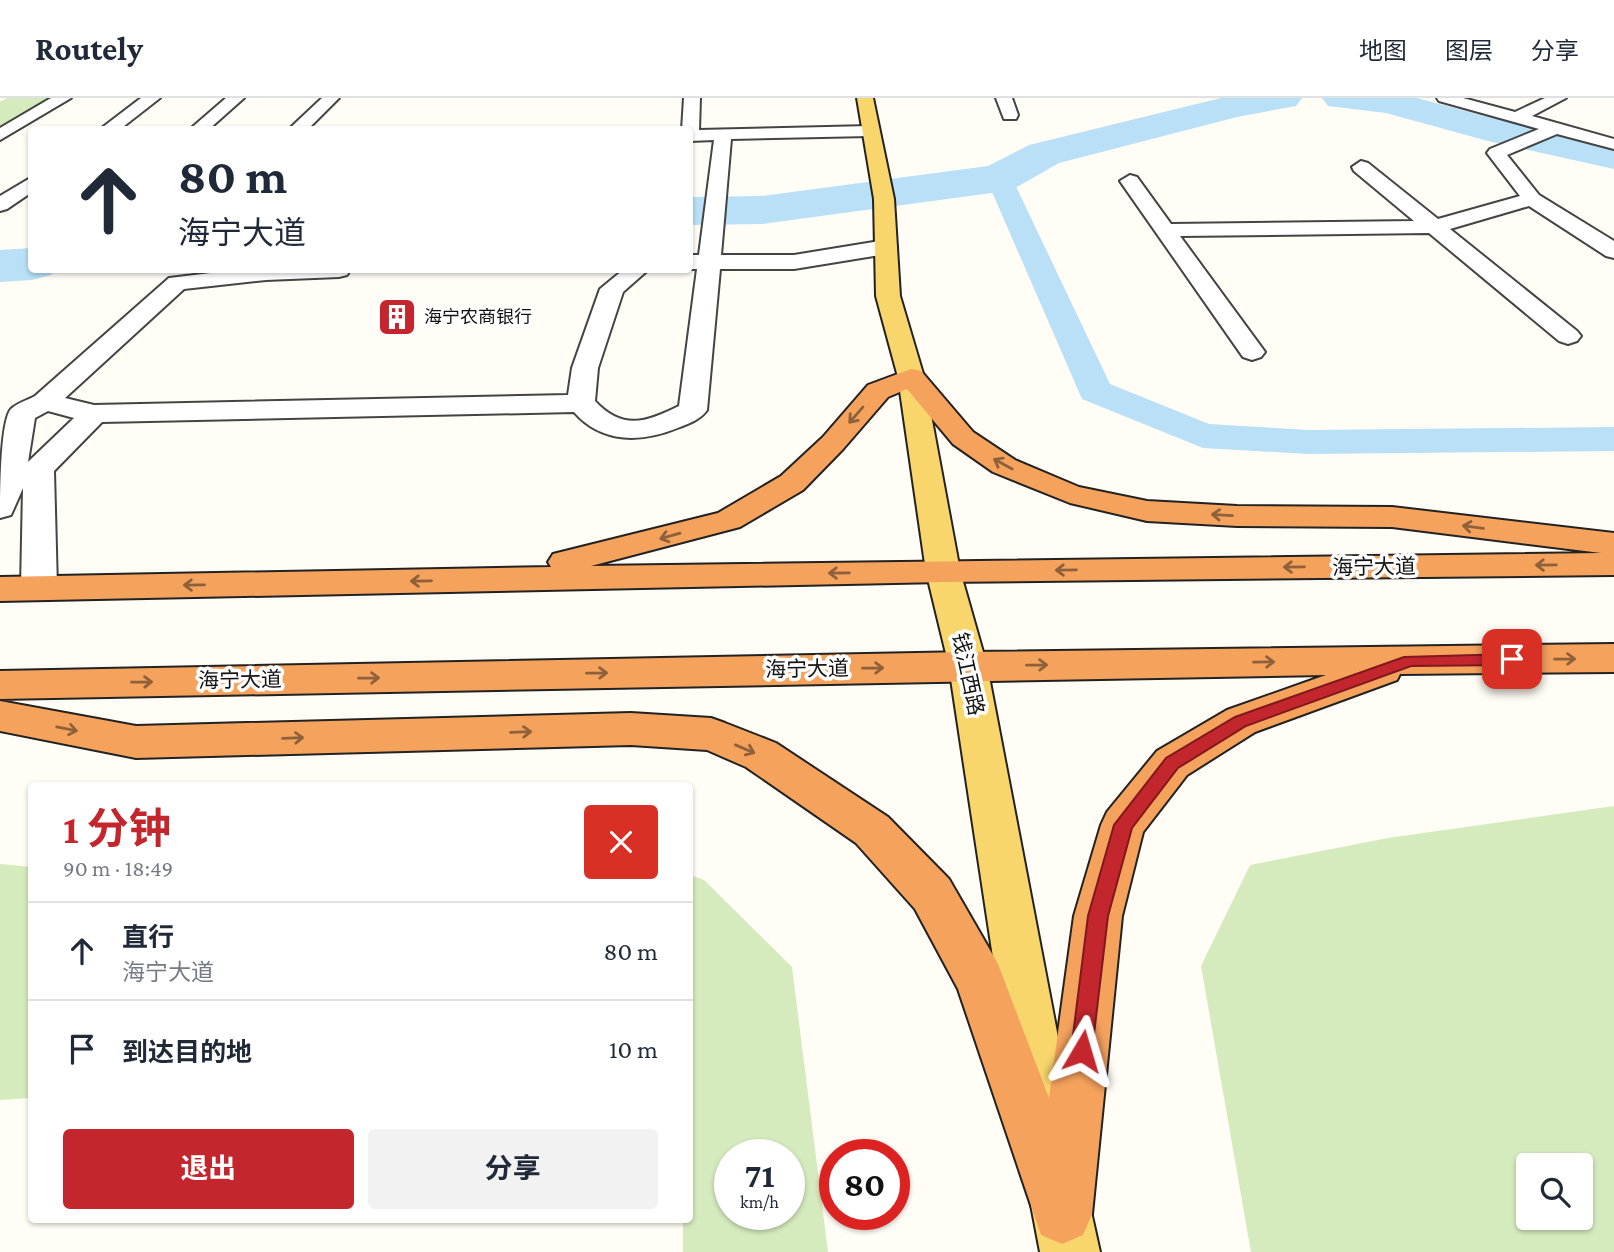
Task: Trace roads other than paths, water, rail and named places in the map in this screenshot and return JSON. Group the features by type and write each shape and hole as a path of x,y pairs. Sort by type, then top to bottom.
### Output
{"highway":[{"path":"489,579 646,543 729,520 792,484 833,443 878,391 911,377 963,438 1004,466 1070,494 1147,511 1237,516 1392,517 1614,544"},
{"name":"海宁大道","path":"0,589 943,571 1614,564"},
{"name":"海宁大道","path":"0,685 968,666 1614,658"},
{"path":"1066,1233 1098,916 1123,825 1172,763 1241,722 1410,661"},
{"path":"0,716 136,742 631,729 711,734 761,755 813,786 872,830 932,894 980,981 1066,1233"}],"main road":[{"name":"钱江西路","path":"865,98 876,168 884,199 888,296 911,377 943,571 968,666 1066,1233"}],"street":[{"path":"0,136 63,98"},
{"path":"113,126 152,98"},
{"path":"202,126 236,98"},
{"path":"300,126 331,98"},
{"path":"690,126 692,98"},
{"path":"1004,98 1010,115"},
{"path":"1445,98 1614,144"},
{"path":"1515,118 1558,98"},
{"path":"1552,129 1496,153 1532,199 1614,251"},
{"path":"693,135 870,131"},
{"path":"45,402 94,414 581,403 602,423 632,431 666,424 693,410 699,262 711,229 723,135"},
{"path":"0,136 28,136"},
{"path":"1361,167 1568,336"},
{"path":"1130,181 1252,352"},
{"path":"0,205 28,186"},
{"path":"1165,230 1434,227 1532,199"},
{"path":"0,211 28,208"},
{"path":"699,262 794,262 886,247"},
{"path":"0,508 10,482 21,414 45,402 177,283 258,273"},
{"path":"581,403 585,368 612,289 633,273"},
{"path":"39,588 39,469 94,414"}],"waterway":[{"path":"693,211 762,210 999,178 1044,154 1236,106 1283,98"},
{"path":"1341,98 1388,102 1488,129 1614,156"},
{"path":"999,178 1095,391 1203,436 1309,442 1614,439"},
{"path":"0,266 28,264"}],"place":[{"name":"海宁农商银行","path":"397,317"}]}
